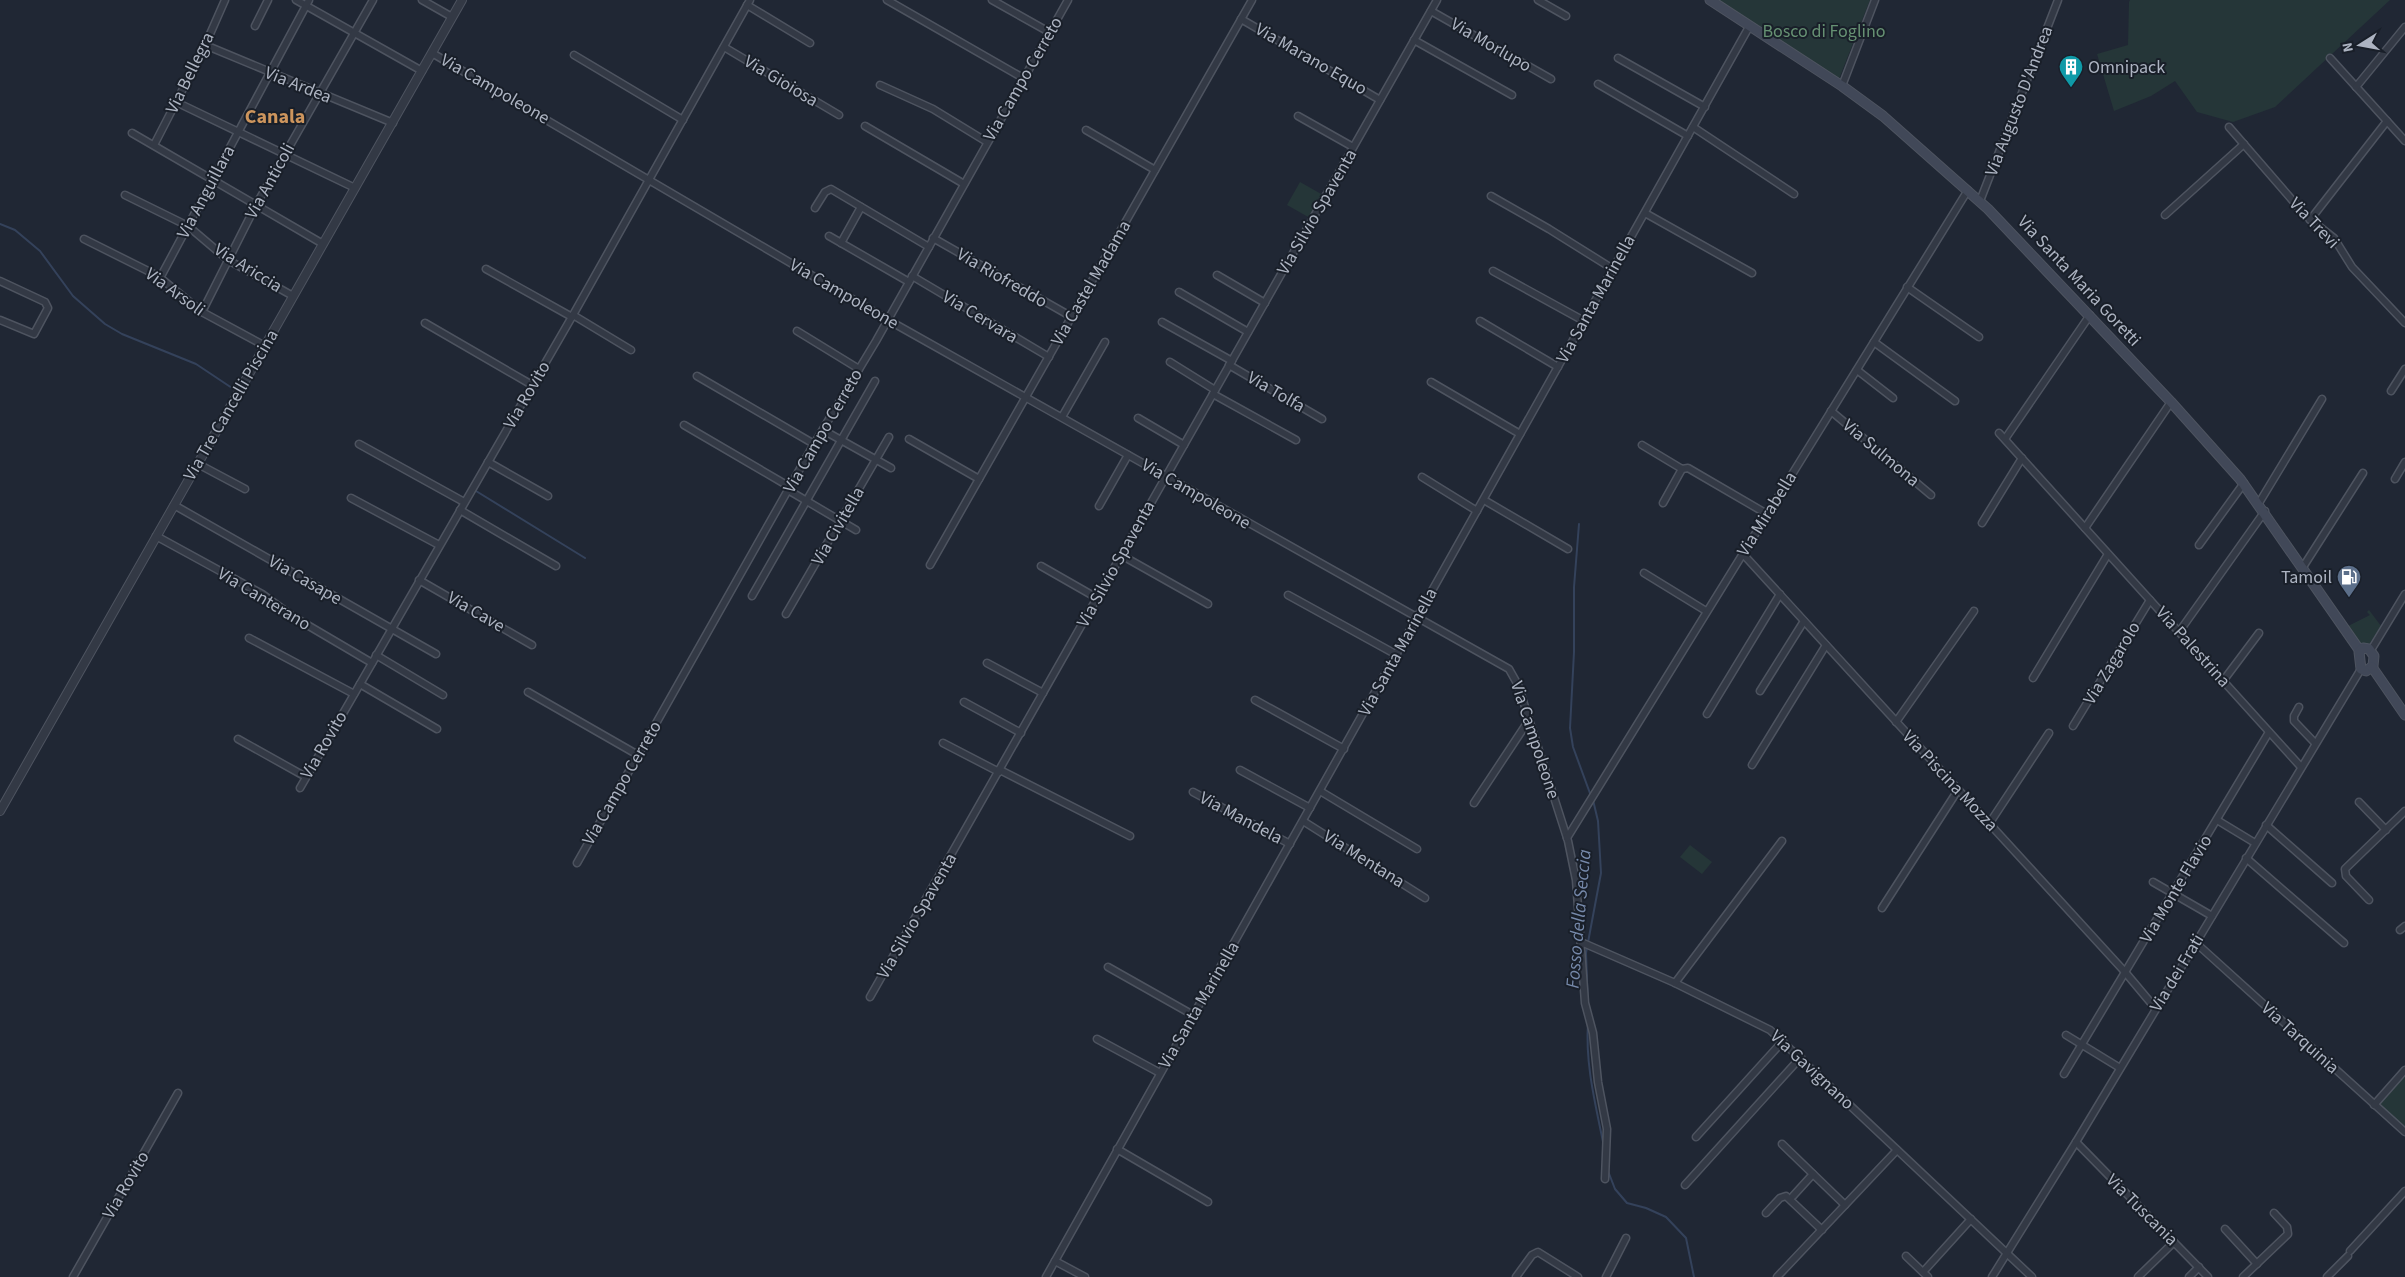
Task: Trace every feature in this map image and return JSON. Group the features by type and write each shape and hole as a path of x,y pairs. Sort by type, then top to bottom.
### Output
{"main road":[{"name":"Via Santa Maria Goretti","path":"1710,0 1842,86 1896,126 1980,201 2172,402 2244,483 2360,650"},
{"path":"2372,668 2366,671 2361,668 2358,659 2360,650 2366,648 2371,650 2374,659 2372,668 2405,715"}],"street":[{"name":"Via Bellegra","path":"154,145 205,45 225,0"},
{"path":"255,26 268,0"},
{"path":"296,0 307,3 422,71"},
{"name":"Via Anticoli","path":"202,312 256,205 374,0"},
{"path":"422,0 452,17"},
{"name":"Via Tre Cancelli Piscina","path":"0,811 462,0"},
{"path":"887,0 1023,78"},
{"path":"992,0 1049,32"},
{"name":"Via Campo Cerreto","path":"577,862 814,444 888,320 1068,0"},
{"name":"Via Castel Madama","path":"930,565 1252,0"},
{"name":"Via Silvio Spaventa","path":"870,997 1437,0"},
{"path":"1538,0 1566,16"},
{"path":"1842,86 1875,0"},
{"name":"Via Augusto D'Andrea","path":"1980,201 2058,0"},
{"name":"Via Anguillara","path":"160,278 307,3"},
{"path":"748,3 810,43"},
{"name":"Via Rovito","path":"300,788 573,316 748,3"},
{"name":"Via Morlupo","path":"1431,11 1551,79"},
{"name":"Via Marano Equo","path":"1242,19 1380,100"},
{"name":"Via Santa Marinella","path":"1046,1277 1750,27"},
{"path":"2356,87 2405,27"},
{"path":"1414,40 1512,95"},
{"name":"Via Ardea","path":"205,45 269,74 393,123"},
{"name":"Via Gioiosa","path":"724,47 839,115"},
{"name":"Via Campoleone","path":"432,53 888,320 1510,669 1516,681 1567,838 1578,893 1586,1009 1594,1038 1598,1082 1607,1129 1605,1179"},
{"path":"574,55 683,120"},
{"path":"1618,58 1705,107"},
{"path":"2330,58 2405,141"},
{"path":"1598,84 1688,136"},
{"path":"880,85 933,110 987,142"},
{"path":"176,102 354,188"},
{"path":"1298,116 1353,147"},
{"path":"2310,220 2387,121"},
{"path":"865,126 964,184"},
{"path":"1693,127 1794,194"},
{"name":"Via Trevi","path":"2228,127 2310,220 2334,238 2352,267 2405,324"},
{"path":"1086,130 1155,170"},
{"path":"132,133 323,244"},
{"path":"2165,215 2244,144"},
{"path":"815,208 825,192 830,189 928,247"},
{"name":"Via Mirabella","path":"1567,838 1968,190"},
{"name":"Via Ariccia","path":"125,194 188,226 228,260 293,296"},
{"path":"1491,196 1553,231 1613,270"},
{"path":"841,244 861,207"},
{"path":"1645,213 1752,273"},
{"name":"Via Cervara","path":"829,236 910,279 1049,358"},
{"name":"Via Riofreddo","path":"933,238 1072,317"},
{"name":"Via Arsoli","path":"84,239 160,278 202,312 265,346"},
{"path":"486,269 573,316 630,350"},
{"path":"1493,271 1584,321"},
{"path":"1217,275 1265,303"},
{"path":"0,281 44,302 47,309 34,334 0,320"},
{"path":"1907,287 1979,337"},
{"path":"1179,292 1248,332"},
{"path":"2005,439 2090,315"},
{"path":"1480,321 1558,367"},
{"name":"Via Tolfa","path":"1162,322 1322,419"},
{"path":"425,323 532,385"},
{"path":"797,331 859,369"},
{"path":"1062,417 1105,342"},
{"path":"1874,342 1955,401"},
{"path":"1170,362 1214,392 1296,440"},
{"path":"2392,391 2405,369"},
{"path":"1857,370 1894,398"},
{"path":"697,376 814,444"},
{"path":"752,596 875,381"},
{"path":"1431,382 1520,434"},
{"path":"2179,632 2262,507 2322,400"},
{"path":"2085,528 2172,402"},
{"name":"Via Sulmona","path":"1831,411 1931,495"},
{"path":"1138,418 1184,445"},
{"path":"684,425 856,530"},
{"path":"823,430 891,468"},
{"name":"Via Palestrina","path":"1999,433 2301,767"},
{"name":"Via Civitella","path":"786,614 889,437"},
{"path":"909,439 979,479"},
{"path":"359,444 464,502"},
{"path":"1642,445 1682,470"},
{"path":"1099,506 1128,455"},
{"path":"1982,523 2022,458"},
{"path":"488,462 548,496"},
{"path":"2395,479 2405,462"},
{"path":"198,464 245,489"},
{"path":"1663,503 1682,470 1688,468 1767,514"},
{"path":"2303,567 2363,473"},
{"path":"1422,477 1477,511"},
{"path":"2199,545 2244,483"},
{"path":"351,498 439,546"},
{"path":"1484,500 1568,549"},
{"name":"Via Casape","path":"174,505 436,654"},
{"path":"460,510 556,566"},
{"name":"Via Canterano","path":"156,536 262,594 292,616 372,663"},
{"name":"Via Piscina Mozza","path":"1743,554 2125,972 2156,1009"},
{"path":"2033,678 2108,554"},
{"path":"1121,555 1208,604"},
{"path":"1041,566 1097,598"},
{"path":"1644,573 1706,611"},
{"name":"Via Cave","path":"419,580 532,645"},
{"path":"1707,714 1780,594"},
{"path":"2371,650 2405,594"},
{"path":"1288,595 1397,655"},
{"name":"Via Zagarolo","path":"2074,726 2150,600"},
{"path":"1896,722 1974,611"},
{"path":"1760,690 1804,621"},
{"path":"2223,681 2259,633"},
{"path":"249,638 354,694"},
{"path":"1752,765 1826,645"},
{"path":"376,655 443,695"},
{"path":"986,663 1043,693"},
{"name":"Via dei Frati","path":"1992,1277 2076,1142 2361,668"},
{"path":"360,684 437,729"},
{"path":"528,692 638,755"},
{"path":"1255,700 1344,750"},
{"path":"964,702 1021,733"},
{"path":"2299,707 2294,716 2294,721 2315,743"},
{"path":"1474,803 1529,720"},
{"name":"Via Monte Flavio","path":"2064,1074 2270,732"},
{"path":"1989,824 2049,734"},
{"path":"238,739 306,776"},
{"path":"943,743 1130,836"},
{"path":"1240,770 1310,808"},
{"path":"1882,908 1958,790"},
{"name":"Via Mandela","path":"1193,792 1290,844"},
{"path":"1320,792 1417,849"},
{"path":"2359,802 2386,830"},
{"path":"2369,900 2346,876 2345,869 2405,812"},
{"path":"2217,820 2256,843"},
{"name":"Via Mentana","path":"1303,821 1425,898"},
{"path":"2266,825 2332,883"},
{"path":"1675,983 1782,842"},
{"path":"2246,858 2344,943"},
{"path":"2154,882 2212,916"},
{"name":"Via Gavignano","path":"1581,942 1675,983 1759,1023 1801,1057 2032,1277"},
{"name":"Via Tarquinia","path":"2196,943 2405,1132"},
{"path":"1108,967 1193,1015"},
{"path":"2066,1035 2120,1068"},
{"path":"1097,1039 1160,1073"},
{"path":"1696,1137 1783,1041"},
{"path":"1685,1185 1801,1057"},
{"path":"2374,1105 2405,1070"},
{"name":"Via Rovito","path":"73,1277 178,1092"},
{"name":"Via Tuscania","path":"2076,1142 2208,1277"},
{"path":"1782,1144 1845,1204"},
{"path":"1117,1149 1208,1202"},
{"path":"1777,1277 1897,1150"},
{"path":"1792,1196 1813,1174"},
{"path":"2327,1277 2405,1191"},
{"path":"1766,1213 1781,1197 1786,1196 1822,1230"},
{"path":"2244,1277 2289,1232 2287,1226 2274,1213"},
{"path":"1906,1256 1926,1275 1971,1219"},
{"path":"2226,1230 2257,1264"},
{"path":"1606,1277 1626,1238"},
{"path":"2138,1277 2174,1242"},
{"path":"1516,1277 1532,1255 1538,1252 1578,1277"},
{"path":"1055,1260 1085,1277"},
{"path":"2189,1277 2199,1267"}],"green space":[{"name":"Bosco di Foglino","path":"1719,0 1870,0 1839,79"},
{"path":"2130,0 2390,0 2275,107 2233,122 2197,112 2175,81 2151,96 2114,111 2097,54 2128,45"},
{"path":"1300,182 1323,195 1310,218 1287,205"},
{"path":"2369,610 2381,626 2370,643 2363,645 2358,643 2348,626 2370,615 2367,612"},
{"path":"1690,845 1712,862 1702,874 1680,857"},
{"path":"2405,1073 2405,1131 2376,1105"}],"waterway":[{"path":"0,224 15,230 40,251 73,296 105,324 122,334 196,364 232,388"},
{"path":"476,491 585,558"},
{"name":"Fosso della Seccia","path":"1579,524 1574,587 1574,652 1570,728 1573,747 1591,796"},
{"name":"Fosso della Seccia","path":"1588,1006 1586,953 1601,873 1598,821 1593,800"},
{"name":"Fosso della Seccia","path":"1588,1023 1587,1039 1590,1070 1604,1147"},
{"name":"Fosso della Seccia","path":"1608,1171 1615,1189 1627,1203 1646,1208 1666,1217 1686,1238 1694,1277"}],"place":[{"name":"Omnipack","path":"2071,88"},
{"name":"Tamoil","path":"2349,598"}],"district":[{"name":"Canala","path":"275,117"}]}
